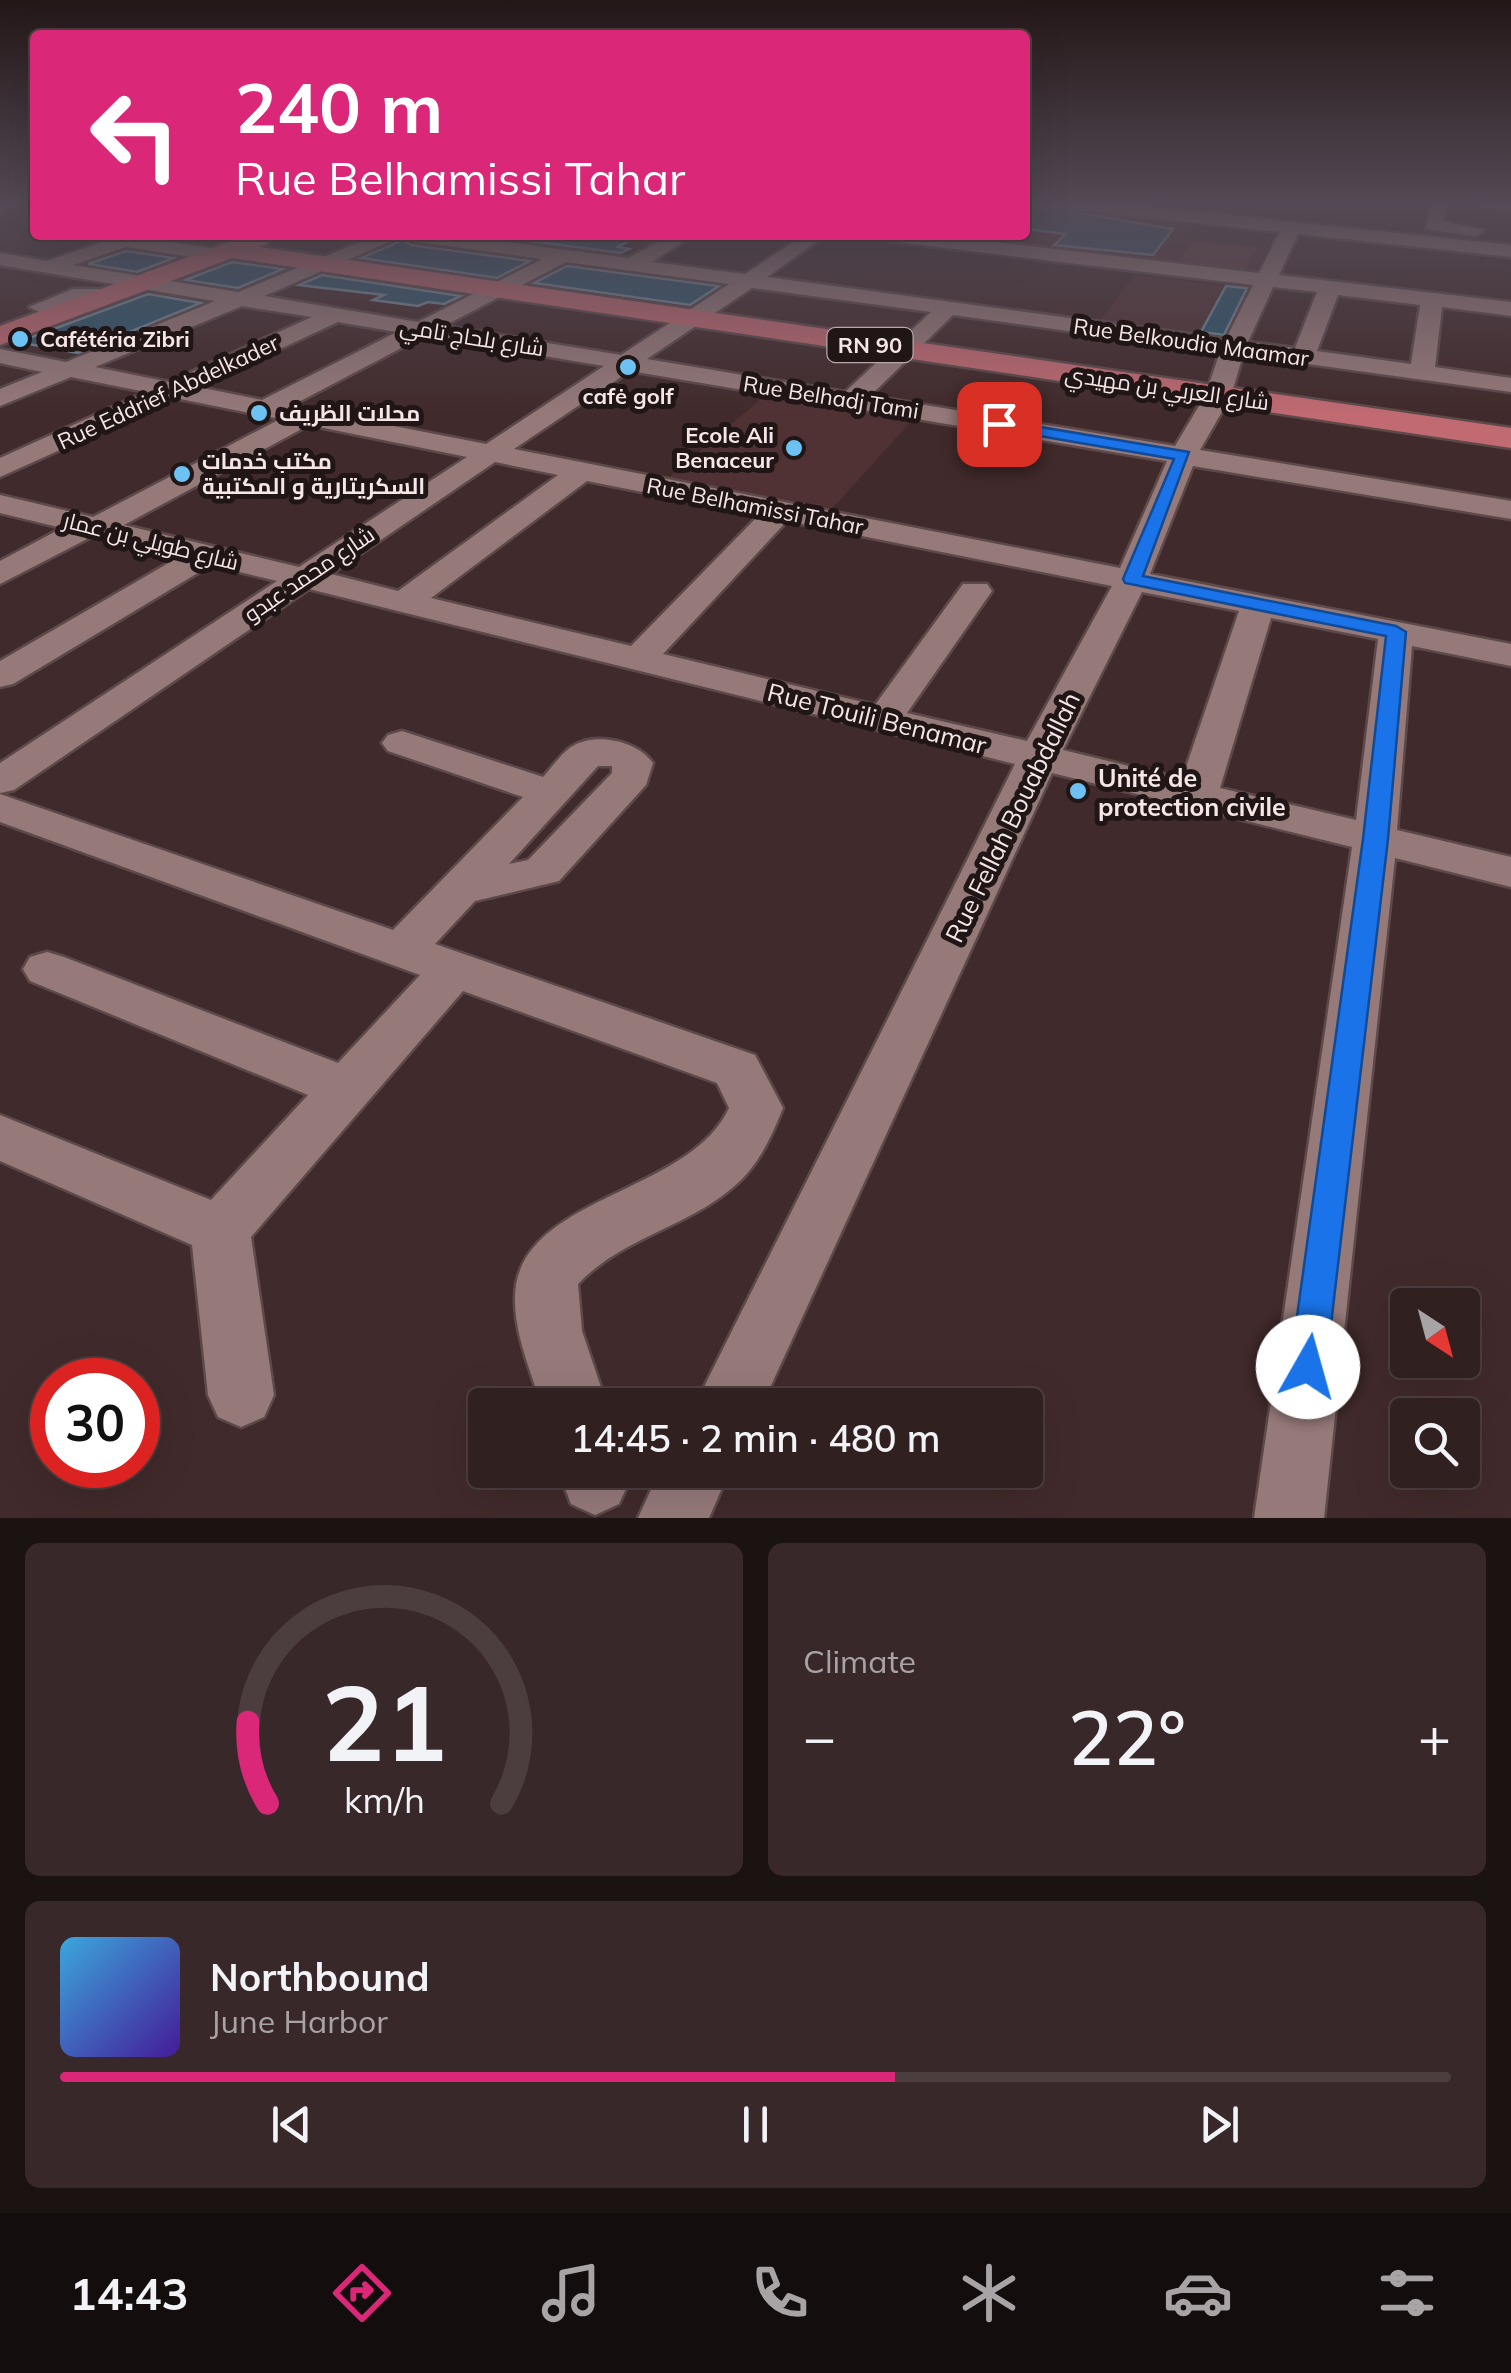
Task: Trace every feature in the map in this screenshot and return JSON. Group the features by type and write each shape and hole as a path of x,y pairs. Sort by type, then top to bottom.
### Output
{"main road":[{"path":"0,336 166,274"},
{"name":"شارع العربي بن مهيدي","path":"390,274 1511,438"}],"street":[{"path":"0,283 27,274"},
{"name":"شارع بلحاج تامي","path":"88,274 624,362"},
{"path":"0,398 300,274"},
{"path":"263,410 529,274"},
{"name":"Rue Belkoudia Maamar","path":"706,274 1511,386"},
{"name":"شارع محمد عبدو","path":"0,781 761,274"},
{"path":"1213,274 1511,309"},
{"name":"Rue Fellah Bouabdallah","path":"736,1388 1039,758 1132,579 1183,456 1218,396 1234,347 1268,274"},
{"path":"1304,357 1330,287"},
{"path":"1422,373 1432,300"},
{"path":"851,400 948,308"},
{"name":"Rue Eddrief Abdelkader","path":"0,470 335,315"},
{"name":"Rue Belhamissi Tahar","path":"0,356 1511,655"},
{"name":"Rue Belhadj Tami","path":"624,362 1511,510"},
{"path":"0,574 302,418"},
{"path":"403,603 581,472"},
{"name":"شارع طويلي بن عمار","path":"0,504 302,578"},
{"path":"638,660 780,511"},
{"path":"0,676 206,555"},
{"name":"Rue Touili Benamar","path":"302,578 1511,872"},
{"path":"884,720 975,591"},
{"path":"1197,796 1258,605"},
{"path":"1289,1518 1375,839 1396,632"},
{"path":"402,743 551,793"},
{"path":"402,950 587,754 622,754 633,764 632,776 542,870 460,889"},
{"path":"0,806 736,1070 756,1108 746,1132 718,1168 587,1238 558,1261 546,1282 547,1311 569,1388"},
{"path":"47,969 347,1088"},
{"path":"241,1395 220,1230 454,969"},
{"path":"0,1137 220,1230"},
{"path":"673,1518 687,1488"}],"shaded area":[{"path":"1135,275 1247,288 1222,340 1097,324"},
{"name":"Ecole Ali Benaceur","path":"769,392 915,417 829,512 666,480"}],"building":[{"path":"201,274 272,274 238,288 185,280"},
{"path":"469,274 505,274 497,278"},
{"path":"552,274 627,274 719,286 690,305 534,283"},
{"path":"322,275 461,296 444,304 428,302 418,306 373,300 384,295 299,285"},
{"path":"1226,286 1247,288 1224,335 1201,332"},
{"path":"148,294 201,303 78,353 18,342"}],"place":[{"name":"Cafétéria Zibri","path":"20,339"},
{"name":"cafė golf","path":"628,367"},
{"name":"محلات الظريف","path":"259,413"},
{"name":"Ecole Ali Benaceur","path":"794,448"},
{"name":"مكتب خدمات السكريتارية و المكتبية","path":"182,474"},
{"name":"Unité de protection civile","path":"1078,791"}],"route":[{"path":"999,424 1183,456 1132,579 1396,632 1375,839 1308,1367"}]}
